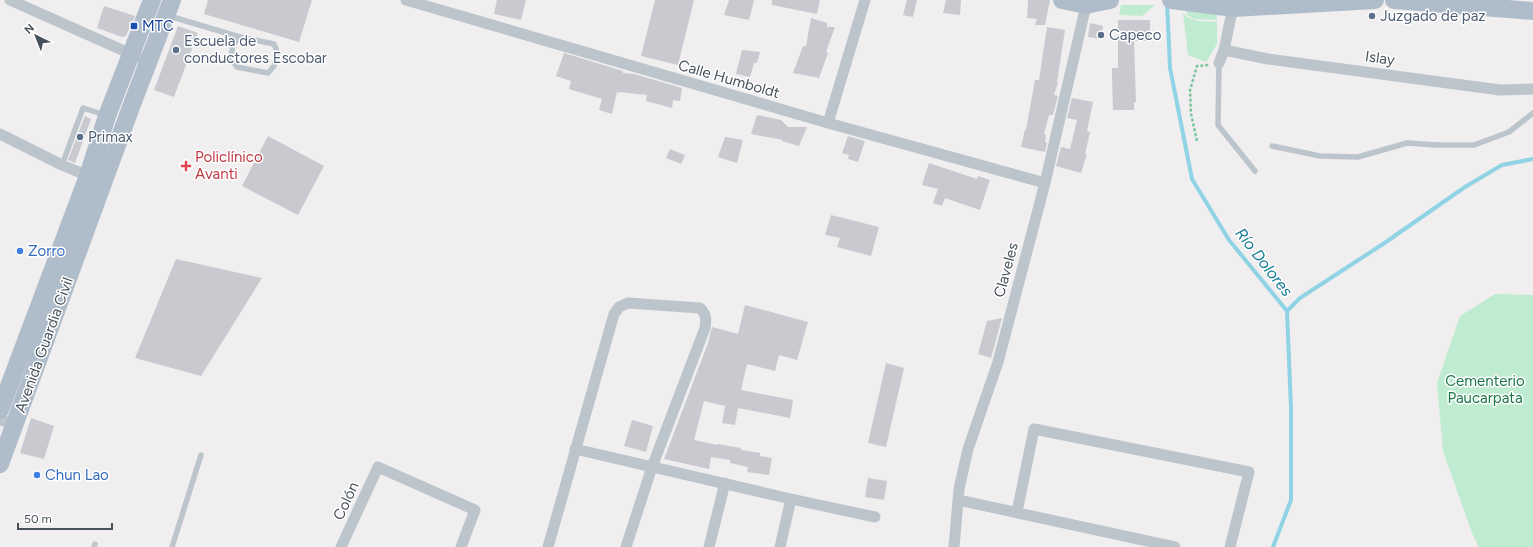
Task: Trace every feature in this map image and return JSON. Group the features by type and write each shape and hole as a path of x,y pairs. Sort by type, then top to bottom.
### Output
{"main road":[{"name":"Avenida Guardia Civil","path":"0,464 7,422 96,179 107,116 152,0"},
{"path":"1062,0 1086,3 1110,0"},
{"path":"1178,1 1234,4 1375,0"},
{"path":"1394,0 1533,11"},
{"name":"Avenida Guardia Civil","path":"0,410 96,179 149,62 169,7"}],"street":[{"path":"10,0 149,62"},
{"name":"Calle Humboldt","path":"406,0 828,123 1045,183"},
{"path":"828,123 865,0"},
{"name":"Claveles","path":"954,547 959,489 968,449 998,362 1045,183 1086,3"},
{"path":"1219,63 1224,50 1234,4"},
{"name":"Islay","path":"1224,50 1268,59 1500,90 1533,89"},
{"path":"0,134 62,165 96,179"},
{"path":"548,547 614,314 619,307 628,303 700,308 704,312 706,319 705,328 652,467 626,547"},
{"path":"1017,512 1034,429 1249,472 1230,547"},
{"path":"575,449 791,499 875,516"},
{"name":"Colón","path":"341,547 378,467 476,510 461,547"},
{"path":"709,547 725,483"},
{"path":"780,547 791,499"},
{"path":"958,500 1175,547"}],"lane":[{"path":"169,7 240,37 274,44 278,54 274,66 268,73 237,67 231,59 233,46 240,37"},
{"path":"1219,63 1218,125 1255,171"},
{"path":"62,165 83,108 107,116"},
{"path":"1272,146 1320,156 1358,157 1407,143 1474,145 1509,132 1533,113"},
{"path":"172,547 202,455"}],"path":[{"path":"1197,141 1191,114 1190,90 1198,66 1219,63"}],"green space":[{"path":"1121,5 1155,5 1142,16 1119,15"},
{"path":"1186,10 1217,14 1217,20 1194,19 1187,15"},
{"path":"1183,13 1194,20 1217,22 1217,44 1206,62 1188,55"},
{"name":"Cementerio Paucarpata","path":"1495,294 1533,295 1533,547 1479,547 1472,533 1443,451 1437,383 1460,316"}],"building":[{"path":"208,0 312,0 299,42 204,14"},
{"path":"497,0 526,0 521,20 494,14"},
{"path":"655,0 694,0 678,65 641,56"},
{"path":"729,0 754,0 749,20 724,15"},
{"path":"772,0 820,0 817,14 772,5"},
{"path":"907,0 917,0 913,17 903,15"},
{"path":"946,0 961,0 960,15 943,13"},
{"path":"1028,0 1050,0 1045,25 1035,25 1037,19 1027,18"},
{"path":"104,6 135,16 126,36 122,37 97,28"},
{"path":"811,18 827,23 827,27 835,27 819,78 793,73 803,46 806,46"},
{"path":"1118,20 1150,20 1150,41 1134,41 1136,102 1134,102 1134,110 1113,110 1112,68 1118,68"},
{"path":"1090,23 1103,26 1101,39 1088,37"},
{"path":"178,26 198,33 174,97 154,90"},
{"path":"1047,27 1065,30 1058,83 1054,95 1058,96 1053,115 1049,115 1044,134 1046,134 1045,142 1047,143 1045,152 1021,147 1025,129 1026,130 1035,80 1039,80"},
{"path":"742,50 760,52 757,63 754,63 750,77 736,74"},
{"path":"564,53 623,71 623,73 634,74 682,88 680,101 673,100 672,108 646,101 647,95 617,92 612,114 599,110 602,99 569,89 571,81 556,76"},
{"path":"1072,98 1093,102 1087,131 1090,132 1085,154 1087,154 1081,173 1056,166 1061,147 1070,149 1077,120 1067,118"},
{"path":"757,115 781,120 788,127 807,127 799,146 782,141 783,140 751,134"},
{"path":"85,116 91,119 75,163 68,160"},
{"path":"268,136 324,166 298,215 242,186"},
{"path":"848,136 865,141 858,162 848,159 849,155 842,153"},
{"path":"725,137 743,140 737,163 718,157"},
{"path":"670,149 685,155 681,164 666,158"},
{"path":"929,163 977,179 978,176 990,180 980,210 945,198 942,206 933,203 938,189 922,185"},
{"path":"831,215 879,227 871,256 837,247 840,238 825,235"},
{"path":"176,259 262,278 201,376 135,358"},
{"path":"745,305 808,322 797,360 779,355 775,371 747,364 741,390 793,400 790,418 738,408 735,425 722,423 725,406 704,401 694,440 741,448 741,450 760,453 760,456 772,458 769,475 747,472 748,467 730,463 730,460 711,457 709,469 664,459 708,343 712,327 738,334"},
{"path":"1002,318 991,358 978,354 987,321"},
{"path":"886,363 904,368 886,447 868,443"},
{"path":"31,418 54,426 44,459 20,453"},
{"path":"632,420 653,426 646,452 624,446"},
{"path":"868,478 887,481 884,500 865,497"}],"waterway":[{"name":"Río Dolores","path":"1167,2 1170,68 1192,179 1229,240 1287,311 1291,408 1291,500 1273,547"},
{"path":"1287,311 1300,298 1383,244 1465,187 1502,165 1533,159"}],"place":[{"name":"Juzgado de paz","path":"1372,16"},
{"name":"MTC","path":"134,26"},
{"name":"Capeco","path":"1101,35"},
{"name":"Escuela de conductores Escobar","path":"176,50"},
{"name":"Primax","path":"80,137"},
{"name":"Policlínico Avanti","path":"186,166"},
{"name":"Zorro","path":"20,251"},
{"name":"Chun Lao","path":"37,475"}]}
